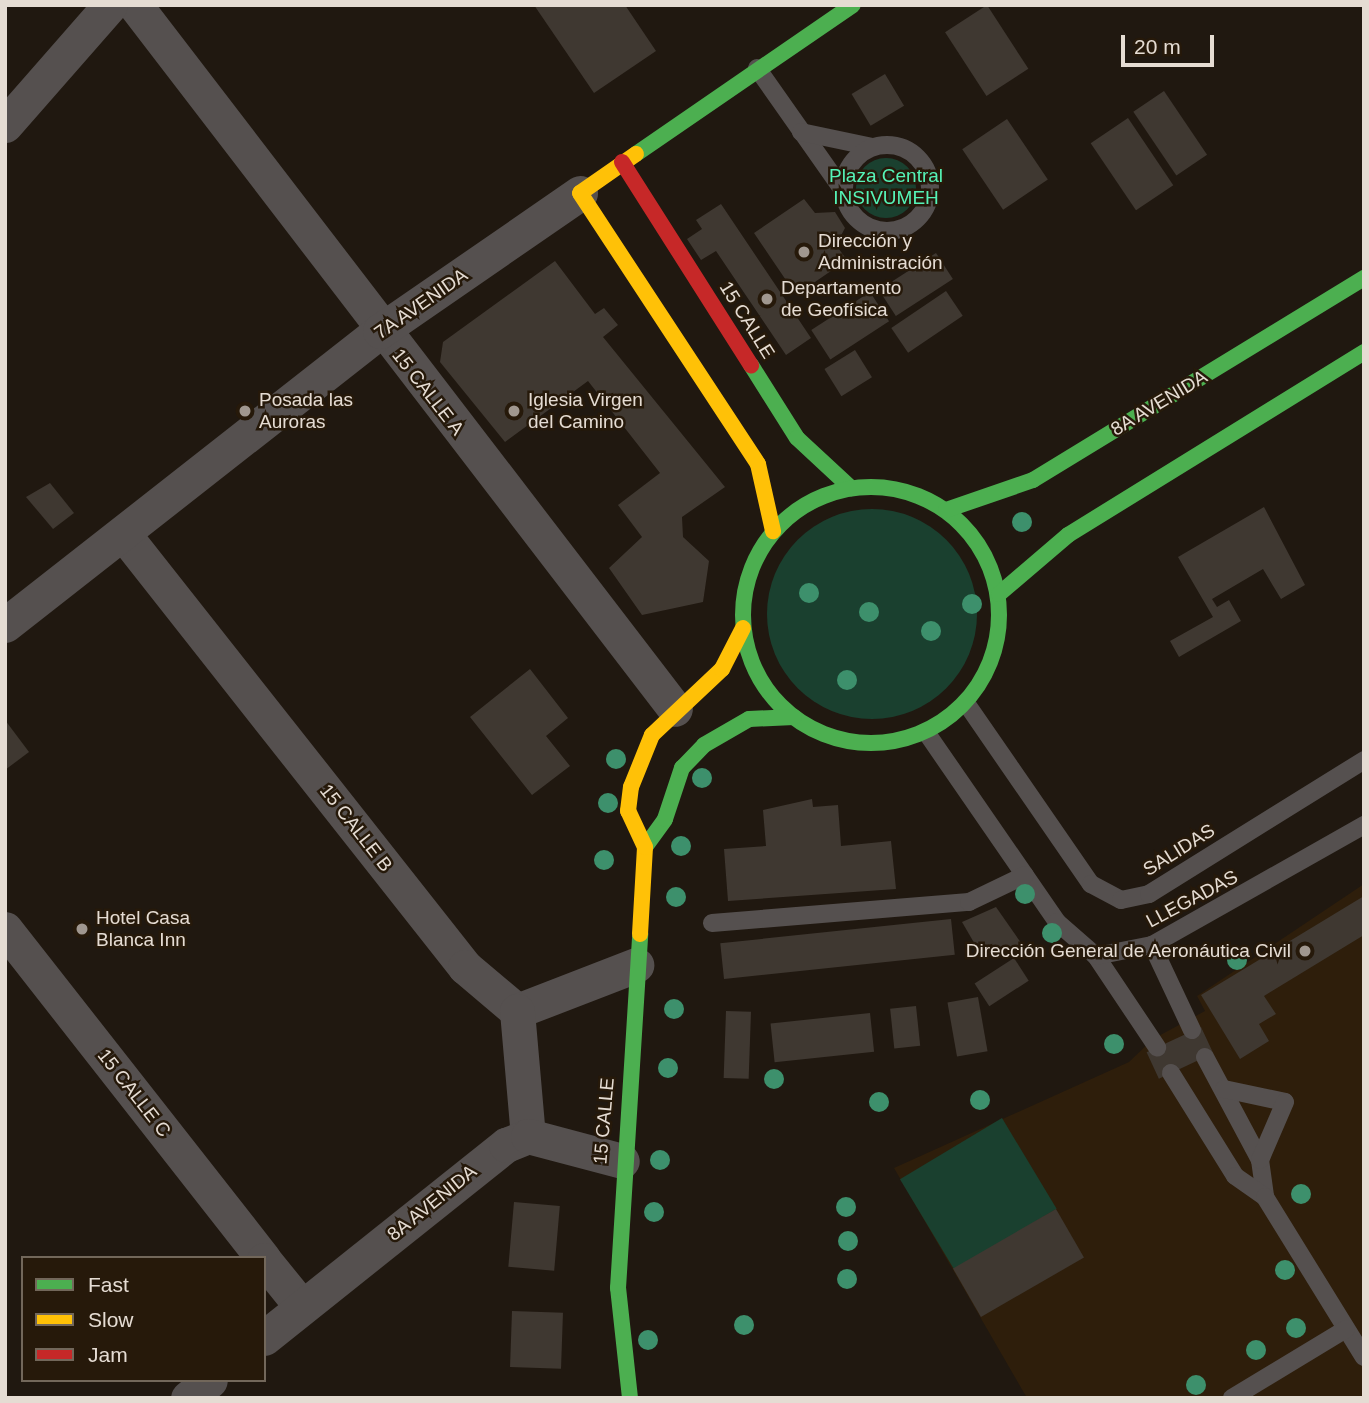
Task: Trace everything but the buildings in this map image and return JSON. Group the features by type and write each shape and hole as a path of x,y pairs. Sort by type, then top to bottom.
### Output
{"main road":[{"name":"7A AVENIDA","path":"580,193 757,68 853,5"},
{"name":"15 CALLE","path":"622,162 797,438 850,488"},
{"path":"580,193 758,464 773,531"},
{"name":"8A AVENIDA","path":"946,510 1033,480 1364,278"},
{"path":"999,594 1068,535 1364,352"},
{"path":"743,628 722,669 675,709 637,759 628,811 645,846 665,819 682,768 704,745 749,719 794,717 858,743 926,732 966,703 998,641 999,594 983,552 946,510 884,486 850,488 795,510 773,531 744,593 743,628 751,662 794,717"},
{"name":"15 CALLE","path":"630,1398 618,1288 622,1161 645,846"}],"street":[{"path":"5,125 110,5"},
{"name":"15 CALLE A","path":"135,5 380,331 675,709"},
{"name":"7A AVENIDA","path":"5,625 125,536 380,331 580,193"},
{"name":"15 CALLE B","path":"125,536 465,967 517,1011"},
{"name":"15 CALLE C","path":"5,929 261,1256"},
{"path":"622,1161 528,1136 517,1011 636,965"},
{"name":"8A AVENIDA","path":"266,1336 506,1145 528,1136"},
{"name":"15 CALLE C","path":"266,1263 302,1307"},
{"path":"188,1398 208,1382"}],"lane":[{"path":"757,68 801,132 844,192 856,218 881,231 908,226 927,205 929,177 918,158 900,147 872,147 801,132"},
{"path":"844,192 850,165 872,147"},
{"name":"SALIDAS","path":"966,703 1091,884 1121,900 1149,894 1364,760"},
{"path":"926,732 1058,922 1096,956 1157,1047"},
{"name":"LLEGADAS","path":"1096,956 1152,945 1364,825"},
{"path":"712,923 969,902 1025,875"},
{"path":"1152,945 1192,1030"},
{"path":"1205,1057 1260,1160 1265,1197"},
{"path":"1171,1073 1235,1176 1265,1197 1364,1357"},
{"path":"1224,1089 1285,1102 1260,1160"},
{"path":"1231,1398 1346,1329"}],"shaded area":[{"path":"1364,884 1364,1398 1027,1398 894,1168 1129,1062 1153,1039 1205,1011 1197,996"}],"green space":[{"name":"Plaza Central INSIVUMEH","path":"886,158 907,167 916,188 907,209 886,218 865,209 856,188 865,167"},
{"path":"872,509 912,517 946,540 969,574 977,614 969,654 946,688 912,711 872,719 832,711 798,688 775,654 767,614 775,574 798,540 832,517"},
{"path":"1002,1118 1057,1209 955,1270 900,1179"}],"traffic: fast":[{"path":"636,154 853,5"},
{"path":"946,510 1033,480 1364,278"},
{"path":"999,594 1068,535 1364,352"},
{"path":"751,365 797,438 851,488"},
{"path":"858,487 884,487 908,492 931,502 962,524 978,544 994,578 999,615 994,652 978,686 962,706 942,722 908,738 884,743 858,743 834,738 811,728 780,706 764,686 748,652 743,628 743,602 748,578 758,555 780,524 800,508 834,492 858,487"},
{"path":"645,847 665,819 682,768 704,745 749,719 794,717"},
{"path":"630,1398 618,1288 640,934"}],"traffic: slow":[{"path":"636,154 580,193 758,464 773,531"},
{"path":"640,934 645,847 628,811 631,787 652,735 722,669 743,628"}],"traffic: jam":[{"path":"622,162 751,365"}],"place":[{"name":"Dirección y Administración","path":"804,252"},
{"name":"Departamento de Geofísica","path":"767,299"},
{"name":"Posada las Auroras","path":"245,411"},
{"name":"Iglesia Virgen del Camino","path":"514,411"},
{"name":"Hotel Casa Blanca Inn","path":"82,929"},
{"name":"Dirección General de Aeronáutica Civil","path":"1305,951"}]}
